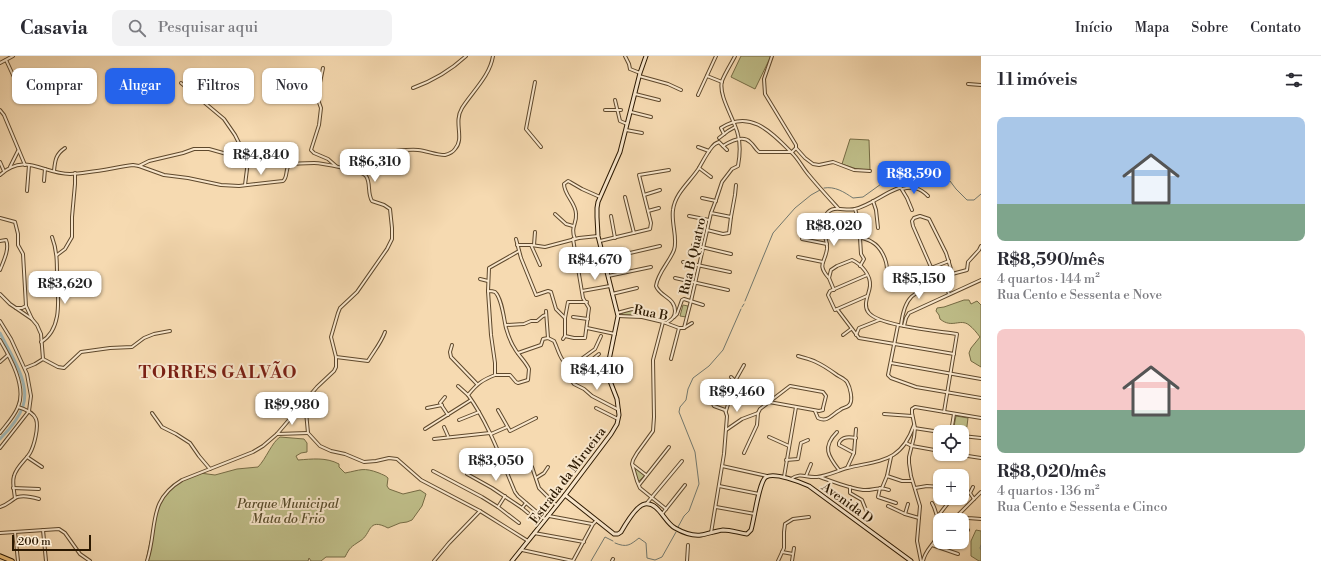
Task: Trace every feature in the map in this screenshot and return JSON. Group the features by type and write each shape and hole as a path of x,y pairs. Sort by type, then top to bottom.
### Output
{"highway":[{"path":"0,556 12,561"}],"main road":[{"path":"608,371 618,314 598,236 596,218 598,202 618,157 646,56"},
{"name":"Estrada da Mirueira","path":"512,561 565,495 614,430 620,410 608,371"},
{"path":"565,495 614,534 618,534 638,509 645,504 658,509 664,520 675,529 697,536 722,530 743,534 749,533 752,530 759,494 763,480 767,476"},
{"name":"Avenida D","path":"767,476 784,477 797,480 809,486 911,561"}],"street":[{"path":"0,63 13,56"},
{"path":"413,88 435,78 466,56"},
{"path":"342,169 350,163 369,157 399,151 419,150 444,155 450,153 457,147 459,140 459,114 486,74 493,56"},
{"path":"625,56 630,65 630,69 681,90"},
{"path":"698,95 716,56"},
{"path":"707,76 722,82 735,56"},
{"path":"772,56 764,79 765,94 796,145 796,148 813,164 819,165 833,162 854,170 870,171"},
{"path":"6,60 12,73"},
{"path":"323,68 317,97 321,108 319,125 311,150 314,153 328,158 337,167"},
{"path":"535,82 526,129 541,147"},
{"name":"Rua B Quatro","path":"684,328 711,213 722,182 732,169 738,166 741,150 735,127 723,93 722,82"},
{"path":"181,83 224,119 235,135 248,160 245,185"},
{"path":"968,84 981,85"},
{"path":"635,94 659,100"},
{"path":"615,100 620,120 627,124"},
{"path":"0,110 4,115 24,165"},
{"path":"605,110 622,110"},
{"path":"630,112 651,117"},
{"path":"724,134 721,128 733,121 745,120 757,123 792,152 808,174 839,208"},
{"path":"719,138 735,127"},
{"path":"626,130 642,133"},
{"path":"723,146 732,141 743,139 750,142 758,152 792,152 796,148"},
{"path":"674,317 675,312 673,302 660,292 656,286 658,276 671,256 674,247 672,216 673,206 680,192 699,168 709,151 718,142 727,150"},
{"path":"698,147 709,151"},
{"path":"54,171 55,160 65,148"},
{"path":"138,166 149,161 194,149 209,149 248,160"},
{"path":"10,168 18,151"},
{"path":"0,162 4,172"},
{"path":"0,175 16,165 29,165 65,174 138,166 164,175 221,185 245,185 283,181 286,178 287,167 292,164 315,163 364,174 368,182 371,199 373,202 384,205 390,209 392,239 387,249 357,292 340,308 331,337 336,357 336,367 334,371 305,400 277,434 263,446 253,452 173,485 162,498 157,510 146,561"},
{"path":"27,191 29,165"},
{"path":"699,168 710,177"},
{"path":"44,182 45,169"},
{"path":"600,241 648,230 651,227 639,176 668,170"},
{"path":"57,255 65,249 72,237 75,173"},
{"path":"565,336 584,339 586,337 589,308 582,291 572,232 576,212 563,186 568,181 600,197"},
{"path":"707,230 728,234 730,232 731,217 736,195 736,185"},
{"path":"834,290 829,278 823,270 823,262 827,251 827,244 822,228 824,218 831,210 839,208 855,209 901,188 902,190 914,187 928,196"},
{"path":"644,195 660,190"},
{"path":"902,190 912,210"},
{"path":"625,198 634,233"},
{"path":"702,198 716,201"},
{"path":"873,201 876,210 878,228"},
{"path":"648,211 659,208"},
{"path":"855,209 858,219 861,254 864,260 860,266"},
{"path":"711,213 731,217"},
{"path":"555,214 566,224 573,226"},
{"path":"611,216 615,238"},
{"path":"689,216 709,220"},
{"path":"920,216 930,219 949,261 951,269 942,274 934,274 913,226 912,221 916,217 920,216"},
{"path":"0,218 15,222 18,234 18,245 23,254 26,306 32,319 40,330 43,359"},
{"path":"535,232 532,245 534,255 540,266"},
{"path":"517,245 545,247 574,239 598,236"},
{"path":"41,342 47,338 58,314 59,302 57,255 52,237"},
{"path":"860,237 870,240 877,246 883,256 887,270"},
{"path":"516,239 519,251 536,295 548,291 551,292 556,309 565,318"},
{"path":"802,239 827,244"},
{"path":"0,241 6,240 8,244 0,270"},
{"path":"693,245 731,254"},
{"path":"604,259 660,246"},
{"path":"948,271 952,274 967,270 968,262 981,246"},
{"path":"495,375 495,364 490,335 488,291 489,268 519,251"},
{"path":"798,257 823,262"},
{"path":"829,278 832,269 853,260 867,275 870,285 867,296 866,310 870,314 880,320 898,325 957,334 944,412"},
{"path":"919,292 919,279 932,269 949,261"},
{"path":"683,262 730,272"},
{"path":"608,276 651,266"},
{"path":"942,274 949,294"},
{"path":"867,275 830,291 828,296 836,310 858,338 954,354"},
{"path":"675,278 728,290"},
{"path":"480,279 488,281"},
{"path":"904,326 906,318 910,313 981,280"},
{"path":"901,325 903,310 906,302 914,294 945,282"},
{"path":"582,291 610,286"},
{"path":"612,294 637,288"},
{"path":"468,395 477,384 495,375 510,375 518,384 528,380 529,368 515,351 500,301 495,292 488,291"},
{"path":"0,294 10,304 32,319"},
{"path":"836,310 867,296"},
{"path":"666,323 677,314 682,300 684,299 703,304"},
{"path":"563,339 565,336 565,318 568,303 570,301 587,302"},
{"path":"16,308 26,306"},
{"path":"618,314 635,308 639,310 642,317"},
{"path":"506,325 524,324 531,321 537,321 546,313 548,338"},
{"name":"Rua B","path":"618,314 642,317 679,328"},
{"path":"573,317 588,319"},
{"path":"856,335 859,328 880,320"},
{"path":"0,321 11,339 25,368 31,396 29,411 0,448"},
{"path":"663,322 653,360 653,431 637,453 632,464 640,488 666,509"},
{"path":"672,359 679,328 684,328 692,323"},
{"path":"898,325 888,375 891,378 910,386 981,398"},
{"path":"587,328 615,334"},
{"path":"843,335 851,329"},
{"path":"43,359 58,368 64,368 81,352 132,347 144,338 154,334 170,331"},
{"path":"336,357 368,361 382,340 385,332"},
{"path":"601,336 595,349 573,365 569,374 572,382 592,396 617,410 620,410"},
{"path":"518,353 541,345 543,338 548,338 554,341 566,364 569,366 573,365"},
{"path":"0,340 14,369 21,397 19,408 0,433"},
{"path":"452,345 450,352 451,357 477,384"},
{"path":"599,354 589,362 587,368 591,370 608,371"},
{"path":"0,362 8,355"},
{"path":"798,356 824,366 846,381 849,387 851,403 848,407 840,409 830,418 824,420 818,418 815,411"},
{"path":"25,368 36,364 43,359"},
{"path":"891,363 981,379"},
{"path":"711,533 722,466 726,430 726,411 735,381 744,365"},
{"path":"731,377 735,381"},
{"path":"458,386 468,395 479,412 503,461 515,492 545,520"},
{"path":"744,454 757,425 760,409 769,402 790,386 824,393 826,398 823,410 815,411 769,402"},
{"path":"445,397 440,402 448,415"},
{"path":"712,398 714,406 726,411"},
{"path":"305,400 308,433 320,446 364,462 389,458 397,459 421,480 480,511 528,541"},
{"path":"425,429 471,400"},
{"path":"427,408 442,405"},
{"path":"922,561 917,541 920,506 912,481 909,463 914,428 912,409 915,407 981,418"},
{"path":"15,498 13,478 16,470 33,446 36,423 35,417 29,411 19,408"},
{"path":"596,408 618,419"},
{"path":"784,477 796,408"},
{"path":"498,410 510,431 536,418"},
{"path":"459,420 479,412"},
{"path":"152,413 162,427 190,443 210,469"},
{"path":"726,430 742,419 758,414"},
{"path":"884,414 912,416"},
{"path":"952,425 954,414"},
{"path":"444,427 448,436"},
{"path":"434,438 490,433 507,427"},
{"path":"914,428 933,431"},
{"path":"818,477 847,468 879,462 891,457 900,450 914,428"},
{"path":"847,468 854,453 856,429"},
{"path":"837,432 829,440 828,447 831,460 839,470"},
{"path":"277,434 308,433"},
{"path":"969,436 981,438"},
{"path":"769,437 789,446"},
{"path":"854,453 839,445 839,443 845,438 856,438"},
{"path":"786,460 798,459 801,443 808,440"},
{"path":"906,442 912,446 933,450"},
{"path":"639,485 669,447"},
{"path":"27,456 42,467"},
{"path":"891,457 887,476 878,497 896,503"},
{"path":"969,457 981,458"},
{"path":"645,504 682,461"},
{"path":"632,464 646,475"},
{"path":"806,476 811,464"},
{"path":"722,466 767,476"},
{"path":"532,467 539,488 556,505"},
{"path":"536,478 544,473 548,467"},
{"path":"433,471 498,507 519,522"},
{"path":"467,474 505,496 528,513"},
{"path":"791,479 796,475 818,477 865,490 881,488 889,490"},
{"path":"887,476 902,481 912,481"},
{"path":"662,514 685,485"},
{"path":"719,486 759,494"},
{"path":"915,488 933,486"},
{"path":"850,487 850,493 862,500 866,510"},
{"path":"974,487 970,493 974,500"},
{"path":"13,488 39,489"},
{"path":"960,513 981,492"},
{"path":"0,507 6,505 15,498 26,496 40,499"},
{"path":"498,507 505,496"},
{"path":"522,508 526,503"},
{"path":"932,503 937,513"},
{"path":"905,514 908,504"},
{"path":"940,513 947,505"},
{"path":"888,506 905,514 919,518"},
{"path":"716,507 755,514"},
{"path":"434,561 449,542 480,511"},
{"path":"548,516 592,524"},
{"path":"778,561 784,548 785,524 793,519 809,517"},
{"path":"969,518 981,519"},
{"path":"522,550 573,561 592,524 597,521"},
{"path":"0,533 55,529 62,530 80,554 90,561"},
{"path":"43,530 46,561"},
{"path":"15,532 18,561"},
{"path":"534,533 584,542"},
{"path":"922,561 927,550 932,544 958,554"},
{"path":"688,545 688,561"},
{"path":"792,561 794,548"},
{"path":"782,552 793,554"}],"green space":[{"path":"741,56 771,56 755,89 731,77"},
{"path":"850,139 869,140 870,170 857,169 842,164"},
{"path":"932,277 941,278 941,280 920,289 924,281"},
{"path":"964,300 969,300 971,304 977,301 981,305 981,367 971,361 969,353 980,337 978,334 966,323 944,322 940,319 936,311 937,308"},
{"path":"683,305 688,306 686,317 680,316"},
{"path":"636,309 639,311 640,315 622,315 622,312"},
{"path":"956,416 968,418 967,425 954,425"},
{"name":"Parque Municipal Mata do Frio","path":"280,437 304,439 307,443 307,452 296,456 298,460 329,460 339,464 339,467 345,473 362,470 374,471 388,478 387,486 389,489 403,494 420,490 426,494 422,506 412,520 407,522 388,528 376,524 373,525 364,538 348,551 345,557 326,557 321,561 311,561 309,558 308,561 146,561 157,509 161,499 172,487 180,481 200,473 215,475 237,469 258,467 274,443"},
{"path":"634,467 645,475 638,482"},
{"path":"976,530 981,531 981,561 971,556 971,541"}],"waterway":[{"path":"824,188 836,189 853,198 863,197 895,174 907,169 918,168 926,171 937,180 950,181 967,200 974,200 981,194"},
{"path":"745,301 773,233 795,208 811,195 820,190"},
{"path":"678,527 684,516 689,511 699,484 695,452 679,412 680,407 686,400 688,389 693,378 709,366 723,350 741,309"},
{"path":"0,333 22,378 25,397 19,415 0,439"},
{"path":"615,543 628,545 639,538 646,543 647,558 655,560 662,557 676,532"},
{"path":"591,561 605,537 613,541"},
{"path":"981,545 981,550"}],"district":[{"name":"TORRES GALVÃO","path":"218,372"}]}
